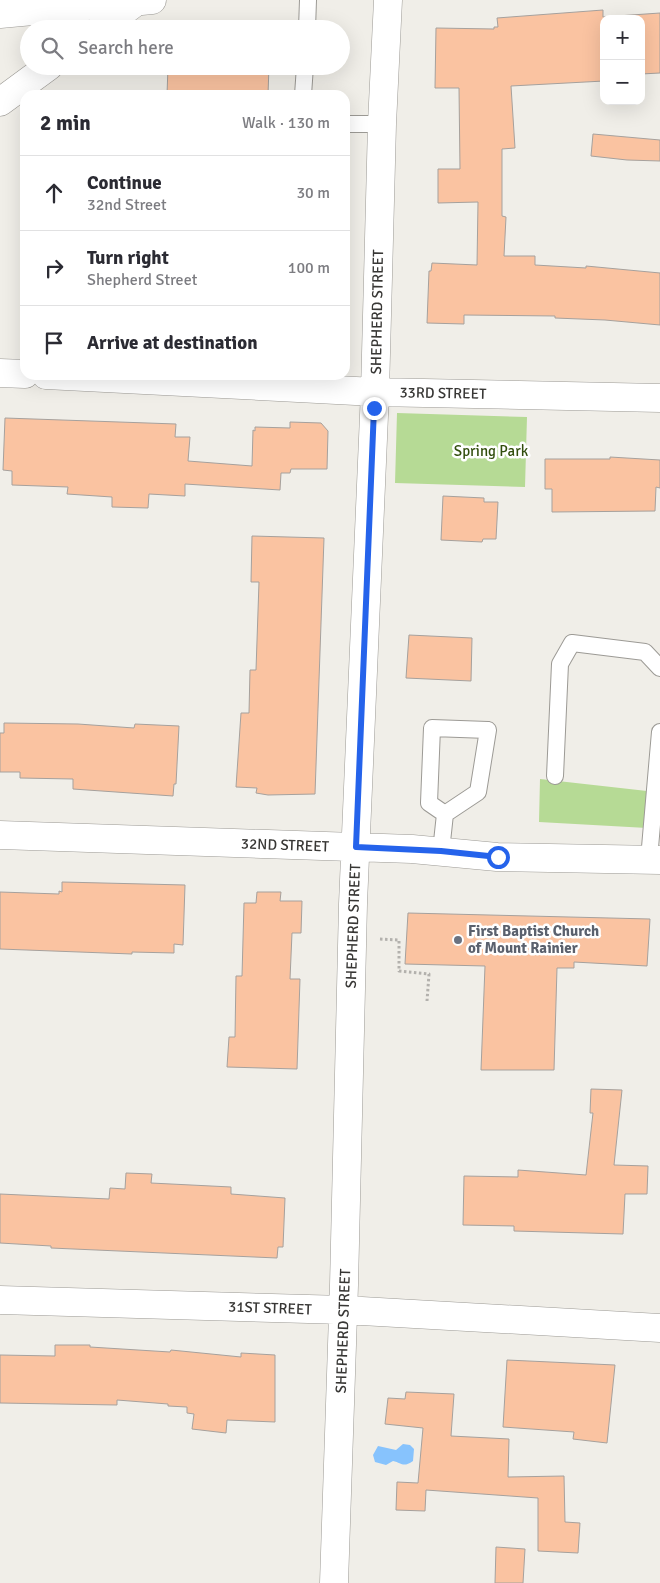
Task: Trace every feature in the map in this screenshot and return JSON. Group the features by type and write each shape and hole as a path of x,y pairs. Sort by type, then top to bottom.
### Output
{"street":[{"name":"SHEPHERD STREET","path":"334,1583 344,1310 356,847 375,392 382,124 388,0"},
{"path":"0,14 144,1"},
{"path":"114,20 144,1"},
{"path":"0,102 37,75"},
{"path":"0,373 20,374"},
{"name":"33RD STREET","path":"143,380 375,392 660,398"},
{"name":"32ND STREET","path":"0,835 356,847 441,851 498,857 654,860"},
{"name":"31ST STREET","path":"0,1300 344,1310 660,1328"}],"lane":[{"path":"307,20 308,0"},
{"path":"303,90 304,75"},
{"path":"350,124 382,124"},
{"path":"555,776 560,664 572,643 645,652 660,668"},
{"path":"432,728 488,730 478,792 445,814 429,803 432,728"},
{"path":"654,860 660,732"},
{"path":"441,851 445,814"}],"path":[{"path":"375,939 399,940 399,971 428,974 427,1001"}],"green space":[{"name":"Spring Park","path":"397,413 527,417 525,487 395,483"},
{"path":"540,779 647,791 647,828 539,822"}],"water":[{"path":"403,1444 410,1445 414,1449 413,1461 410,1463 405,1465 393,1461 386,1465 375,1462 373,1455 378,1446 396,1450"}],"building":[{"path":"603,10 603,15 600,15 600,81 511,86 515,148 502,149 502,216 506,217 504,256 535,256 535,265 586,268 586,266 660,273 660,325 555,318 555,316 464,315 464,324 427,323 429,271 431,271 432,263 477,265 478,202 438,203 438,169 460,169 459,88 435,88 436,28 494,29 494,27 498,27 497,18"},
{"path":"660,13 660,73 645,74 645,15 632,15"},
{"path":"168,75 269,75 268,90 167,90"},
{"path":"593,134 660,140 660,161 591,156"},
{"path":"5,418 176,424 175,437 190,437 188,461 252,466 253,430 255,431 255,427 290,428 290,422 321,423 328,431 327,469 291,469 290,473 281,473 280,490 185,484 185,496 149,494 148,508 112,507 112,497 67,494 68,487 12,485 12,471 3,470"},
{"path":"610,457 660,460 660,488 656,487 655,511 552,512 552,489 545,489 545,459 610,459"},
{"path":"443,496 484,498 484,502 498,502 496,539 483,539 482,542 441,540"},
{"path":"252,536 324,538 315,794 268,795 256,793 257,788 236,787 241,713 249,713 250,670 256,670 259,582 251,582"},
{"path":"409,635 472,638 471,681 406,678"},
{"path":"4,723 78,724 134,728 135,724 179,726 176,784 174,784 173,796 73,789 73,779 20,778 20,772 0,772 0,733 4,733"},
{"path":"62,882 185,885 183,945 174,944 174,953 132,952 132,954 0,949 0,892 59,894 59,891 62,892"},
{"path":"257,892 281,892 280,901 302,901 301,933 292,933 290,979 300,979 297,1069 227,1067 229,1037 235,1037 236,976 242,976 244,903 256,903"},
{"path":"408,913 650,919 647,966 574,962 574,968 557,968 554,1070 481,1070 485,966 405,964"},
{"path":"591,1089 622,1090 614,1165 648,1166 647,1194 625,1194 623,1234 514,1231 514,1226 463,1225 464,1176 518,1177 518,1170 586,1175 593,1113 590,1113"},
{"path":"126,1173 152,1174 151,1183 231,1187 231,1194 285,1198 283,1247 278,1247 277,1258 51,1248 51,1246 0,1243 0,1194 109,1199 110,1188 125,1189"},
{"path":"55,1345 90,1345 90,1347 170,1352 171,1350 241,1357 241,1353 275,1355 275,1422 227,1420 226,1433 192,1429 194,1414 187,1413 187,1407 168,1406 168,1404 117,1400 117,1405 0,1403 0,1355 55,1356"},
{"path":"507,1360 615,1365 607,1443 573,1439 574,1432 503,1427"},
{"path":"406,1392 454,1394 451,1436 509,1439 508,1477 564,1476 565,1522 580,1523 578,1553 538,1551 538,1498 426,1490 425,1511 396,1510 397,1482 418,1483 423,1428 385,1424 388,1398 405,1399"},
{"path":"496,1547 525,1549 523,1583 495,1583"}],"place":[{"name":"First Baptist Church of Mount Rainier","path":"458,940"}],"route":[{"path":"374,408 356,847 441,851 498,857"}]}
